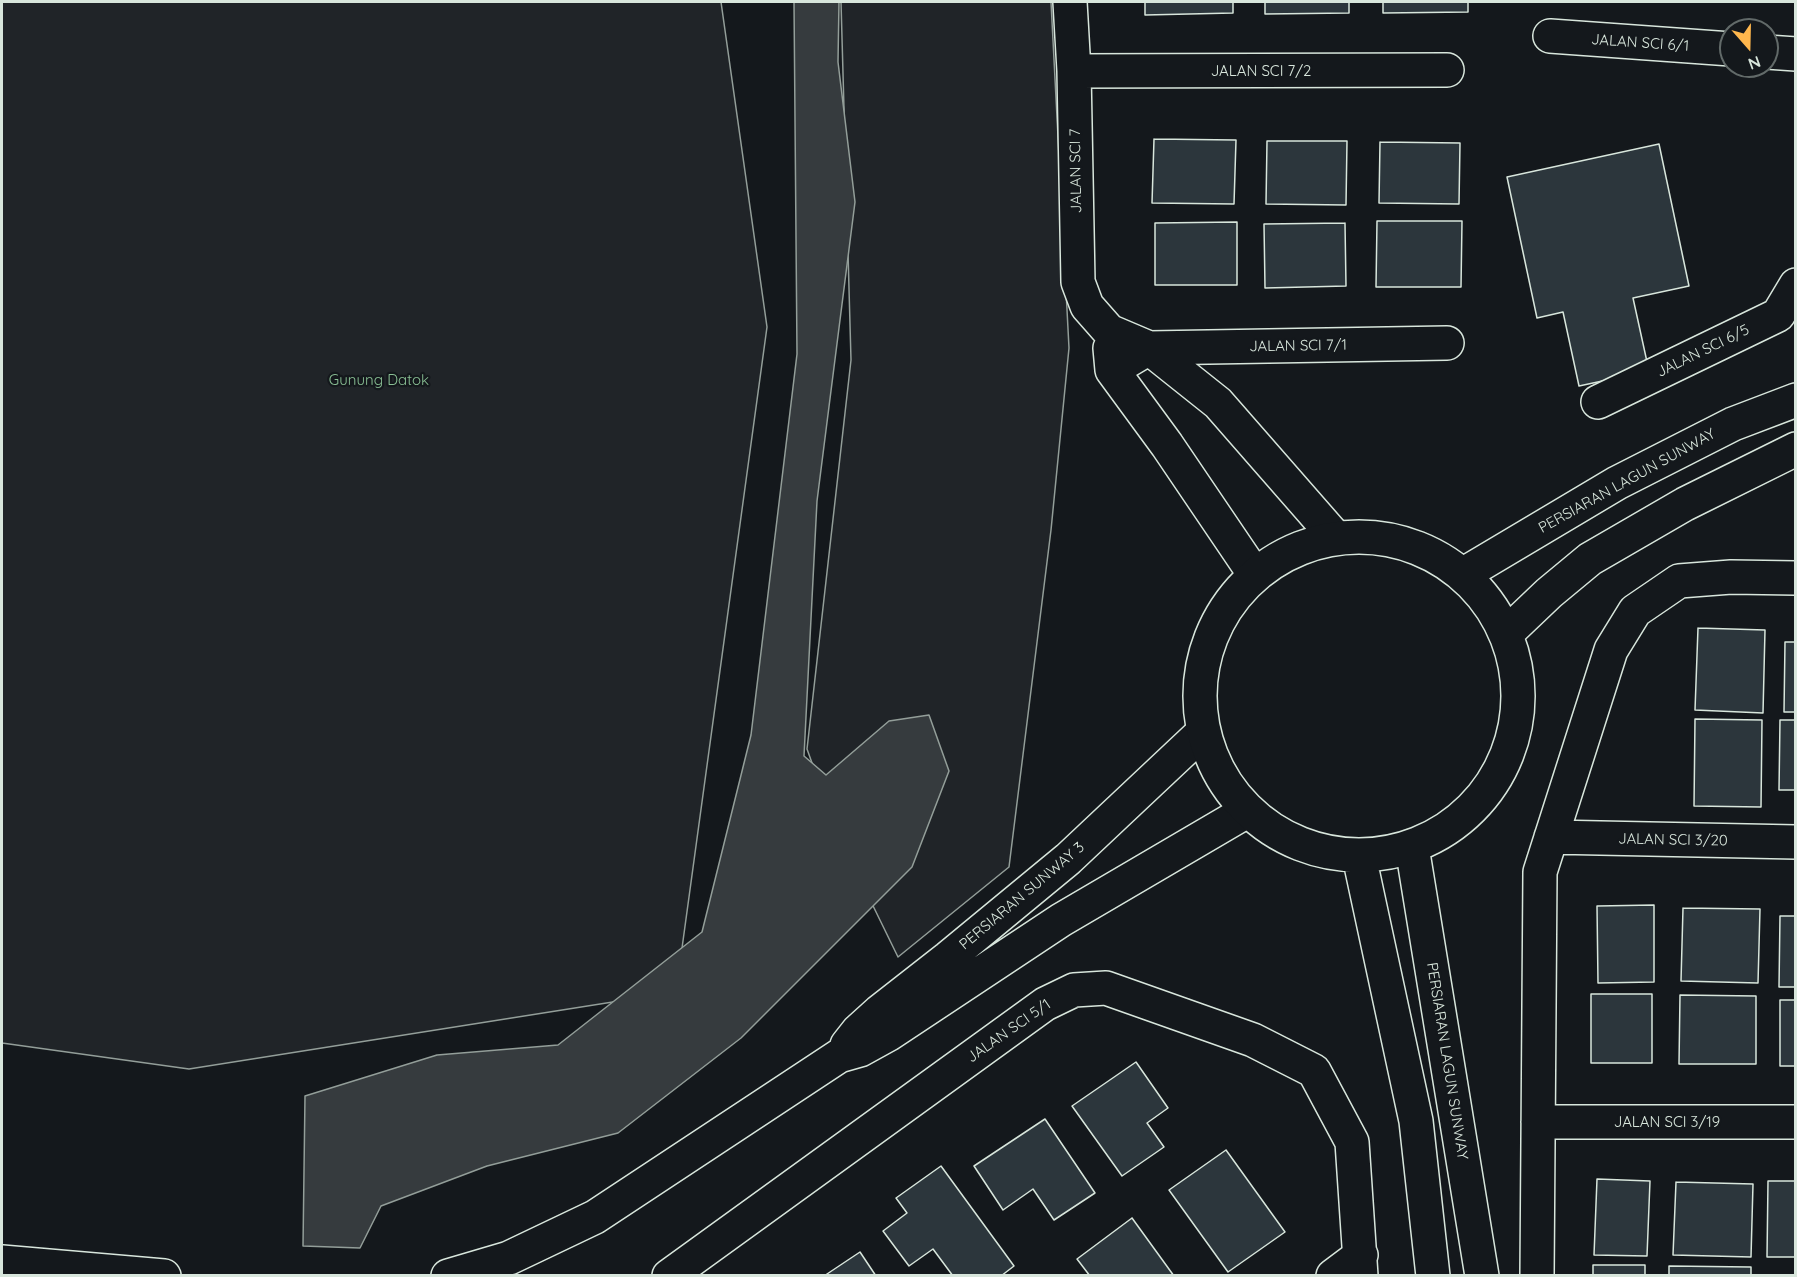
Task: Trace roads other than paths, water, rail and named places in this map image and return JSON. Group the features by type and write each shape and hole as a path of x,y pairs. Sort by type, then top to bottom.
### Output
{"street":[{"name":"JALAN SCI 7","path":"1070,2 1074,71 1078,282 1087,306 1108,331"},
{"name":"JALAN SCI 6/1","path":"1550,36 1719,48"},
{"path":"1779,53 1796,54"},
{"name":"JALAN SCI 7/2","path":"1074,71 1447,70"},
{"name":"JALAN SCI 6/5","path":"1598,402 1778,315 1796,285"},
{"path":"1255,575 1167,445 1112,370 1108,331 1149,348 1218,403 1336,538"},
{"name":"JALAN SCI 7/1","path":"1149,348 1447,343"},
{"path":"1112,370 1149,348"},
{"name":"PERSIARAN LAGUN SUNWAY","path":"1464,574 1617,483 1733,424 1796,400"},
{"path":"1507,633 1549,593 1590,559 1685,504 1796,449"},
{"path":"1336,538 1383,538 1425,550 1464,574 1489,600 1507,633 1520,683 1515,735 1494,783 1458,821 1412,847 1359,856 1318,851 1280,835 1247,810 1219,775 1203,732 1199,689 1207,647 1226,608 1255,575 1293,550 1336,538"},
{"path":"1537,1275 1540,872 1611,650 1635,610 1679,581 1731,577 1796,578"},
{"name":"PERSIARAN SUNWAY 3","path":"448,1275 509,1258 595,1217 838,1056 858,1031 879,1012 1068,859 1203,732"},
{"name":"PERSIARAN SUNWAY 3","path":"838,1056 860,1050 889,1034 1061,920 1247,810"},
{"name":"JALAN SCI 3/20","path":"1551,837 1796,842"},
{"name":"PERSIARAN LAGUN SUNWAY","path":"1412,847 1482,1275"},
{"path":"1359,856 1416,1121 1432,1275"},
{"path":"1068,859 1100,898"},
{"name":"JALAN SCI 5/1","path":"669,1275 1045,1004 1074,990 1106,988 1253,1040 1314,1071 1352,1142 1361,1265"},
{"name":"JALAN SCI 3/19","path":"1538,1122 1796,1122"},
{"path":"2,1262 164,1275"},
{"path":"1333,1275 1361,1265"}],"park label":[{"name":"Gunung Datok","path":"379,380"}]}
